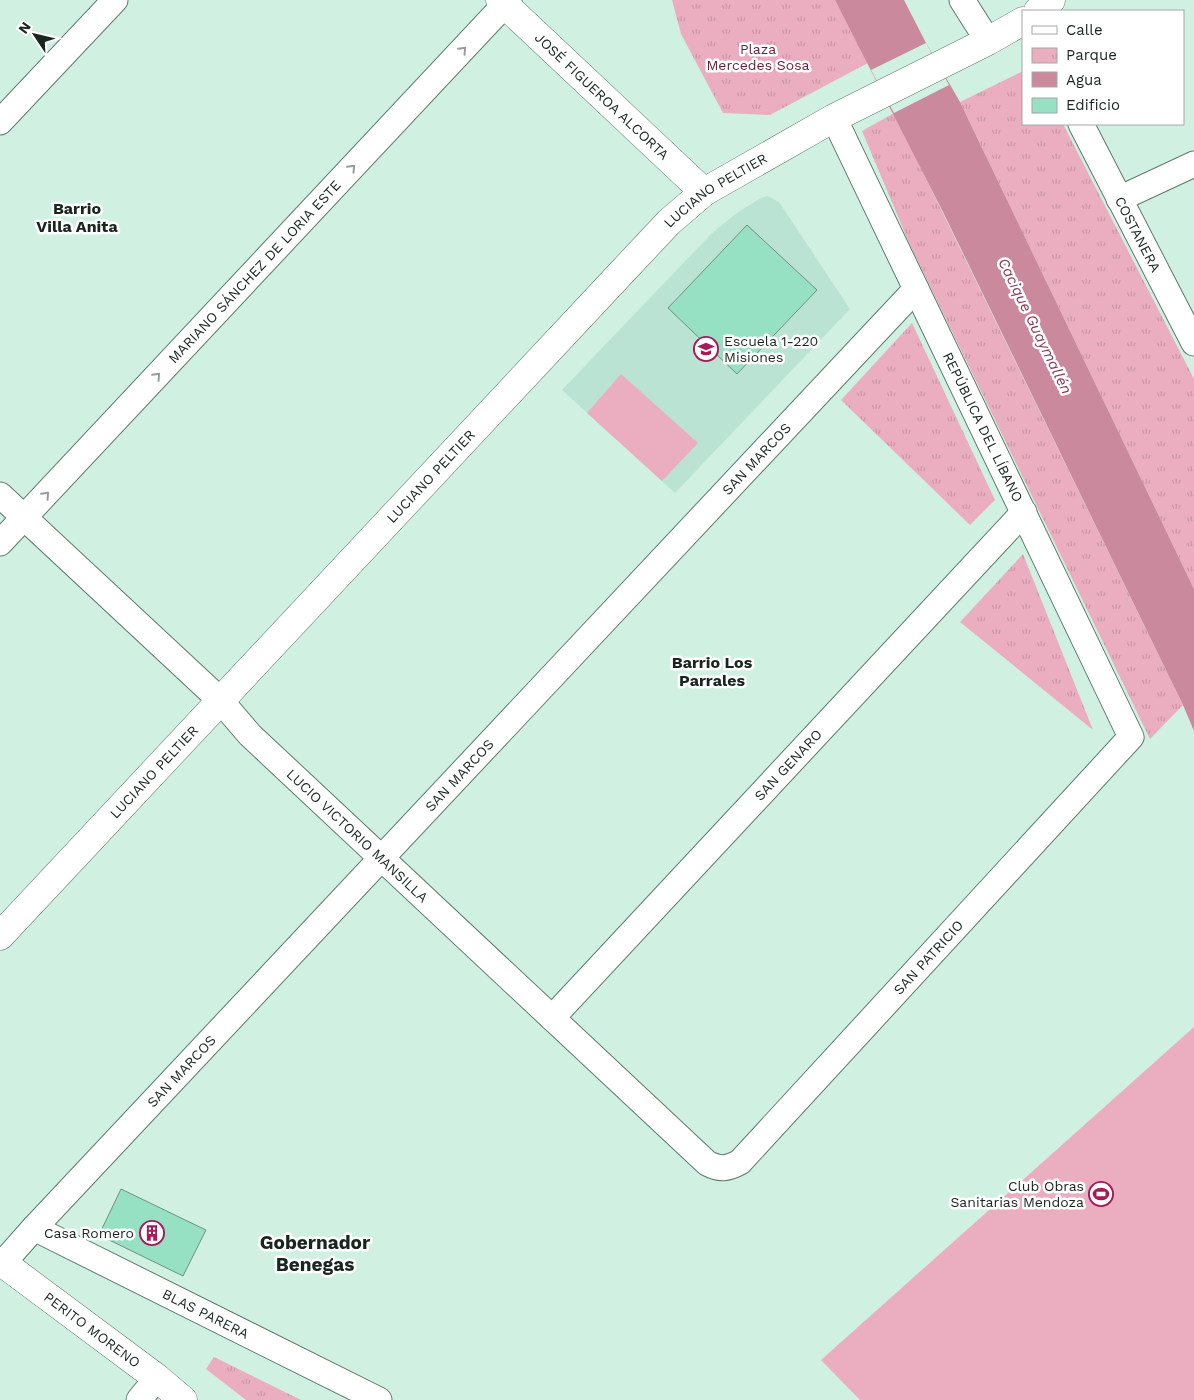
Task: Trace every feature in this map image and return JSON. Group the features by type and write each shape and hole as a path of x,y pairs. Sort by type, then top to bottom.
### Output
{"street":[{"path":"0,122 115,0"},
{"path":"962,0 988,41"},
{"path":"1039,10 1051,0"},
{"name":"JOSÉ FIGUEROA ALCORTA","path":"505,2 704,192"},
{"name":"MARIANO SÁNCHEZ DE LORIA ESTE","path":"0,543 505,2"},
{"name":"LUCIANO PELTIER","path":"0,936 674,218 704,192 834,118 1022,23"},
{"name":"REPÚBLICA DEL LÍBANO","path":"834,118 1131,737"},
{"name":"COSTANERA","path":"1082,125 1194,343"},
{"path":"1119,198 1194,164"},
{"name":"SAN MARCOS","path":"1,1262 916,288"},
{"name":"LUCIO VICTORIO MANSILLA","path":"0,495 220,700 250,736 707,1162 721,1169"},
{"name":"SAN GENARO","path":"552,1018 1024,512"},
{"name":"SAN PATRICIO","path":"721,1169 730,1168 740,1162 1131,737"},
{"name":"BLAS PARERA","path":"34,1228 379,1400"},
{"name":"PERITO MORENO","path":"1,1262 157,1378 183,1400"},
{"path":"139,1400 157,1378"}],"shaded area":[{"name":"Escuela 1-220 Misiones","path":"768,196 779,202 850,309 675,493 562,390 711,234 738,212 761,198"}],"green space":[{"name":"Plaza Mercedes Sosa","path":"672,0 835,0 868,63 770,115 723,113 681,34"},
{"path":"1022,71 1022,125 1064,125 1194,379 1194,589 960,102"},
{"path":"894,113 1183,705 1150,739 910,245 862,131"},
{"path":"912,323 995,500 970,525 841,400"},
{"path":"621,374 698,443 662,481 587,413"},
{"path":"1023,554 1093,730 960,622"},
{"name":"Club Obras Sanitarias Mendoza","path":"1194,1027 1194,1400 860,1400 821,1360"},
{"path":"214,1357 301,1400 246,1400 206,1369"}],"water":[{"name":"Cacique Guaymallén","path":"835,0 904,0 960,102 1194,589 1194,731 943,212"}],"pier":[{"path":"926,43 949,85 894,113 871,70"}],"building":[{"path":"747,225 817,290 737,374 668,308"},
{"name":"Casa Romero","path":"121,1189 206,1230 183,1276 99,1235"}],"place":[{"name":"Escuela 1-220 Misiones","path":"706,349"},
{"name":"Club Obras Sanitarias Mendoza","path":"1101,1194"},
{"name":"Casa Romero","path":"152,1233"}],"district":[{"name":"Barrio Villa Anita","path":"77,217"},
{"name":"Barrio Los Parrales","path":"712,671"},
{"name":"Gobernador Benegas","path":"315,1253"}]}
